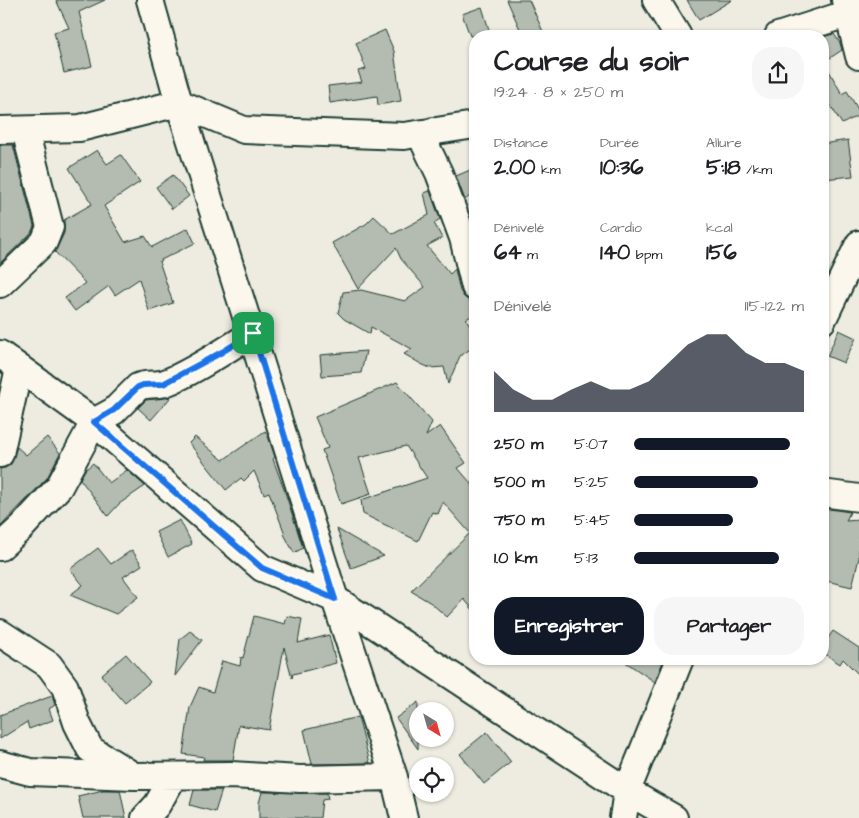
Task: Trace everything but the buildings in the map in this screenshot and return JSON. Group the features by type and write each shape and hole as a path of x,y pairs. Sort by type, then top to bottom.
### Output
{"street":[{"path":"150,0 179,103 253,333 335,599 394,777 404,818"},
{"path":"656,0 674,30"},
{"path":"794,30 851,8 859,56"},
{"path":"0,130 80,128 179,103 244,130 404,136 469,126"},
{"path":"0,284 44,242 50,227 26,130"},
{"path":"433,131 424,144 439,173 463,238 469,262"},
{"path":"829,306 859,244"},
{"path":"0,547 21,528 59,487 94,422 114,410 138,387 163,384 253,333"},
{"path":"0,454 10,361 94,422 262,568 335,599 627,791 674,818"},
{"path":"829,495 859,498"},
{"path":"0,633 49,666 65,687 77,723 90,749 134,776"},
{"path":"623,818 627,791 678,665"},
{"path":"0,764 30,772 134,776 231,775 300,779 394,777"},
{"path":"144,818 157,805 174,776"}],"route":[{"path":"253,333 335,599 262,568 94,422 114,410 138,387 163,384 253,333"}]}
